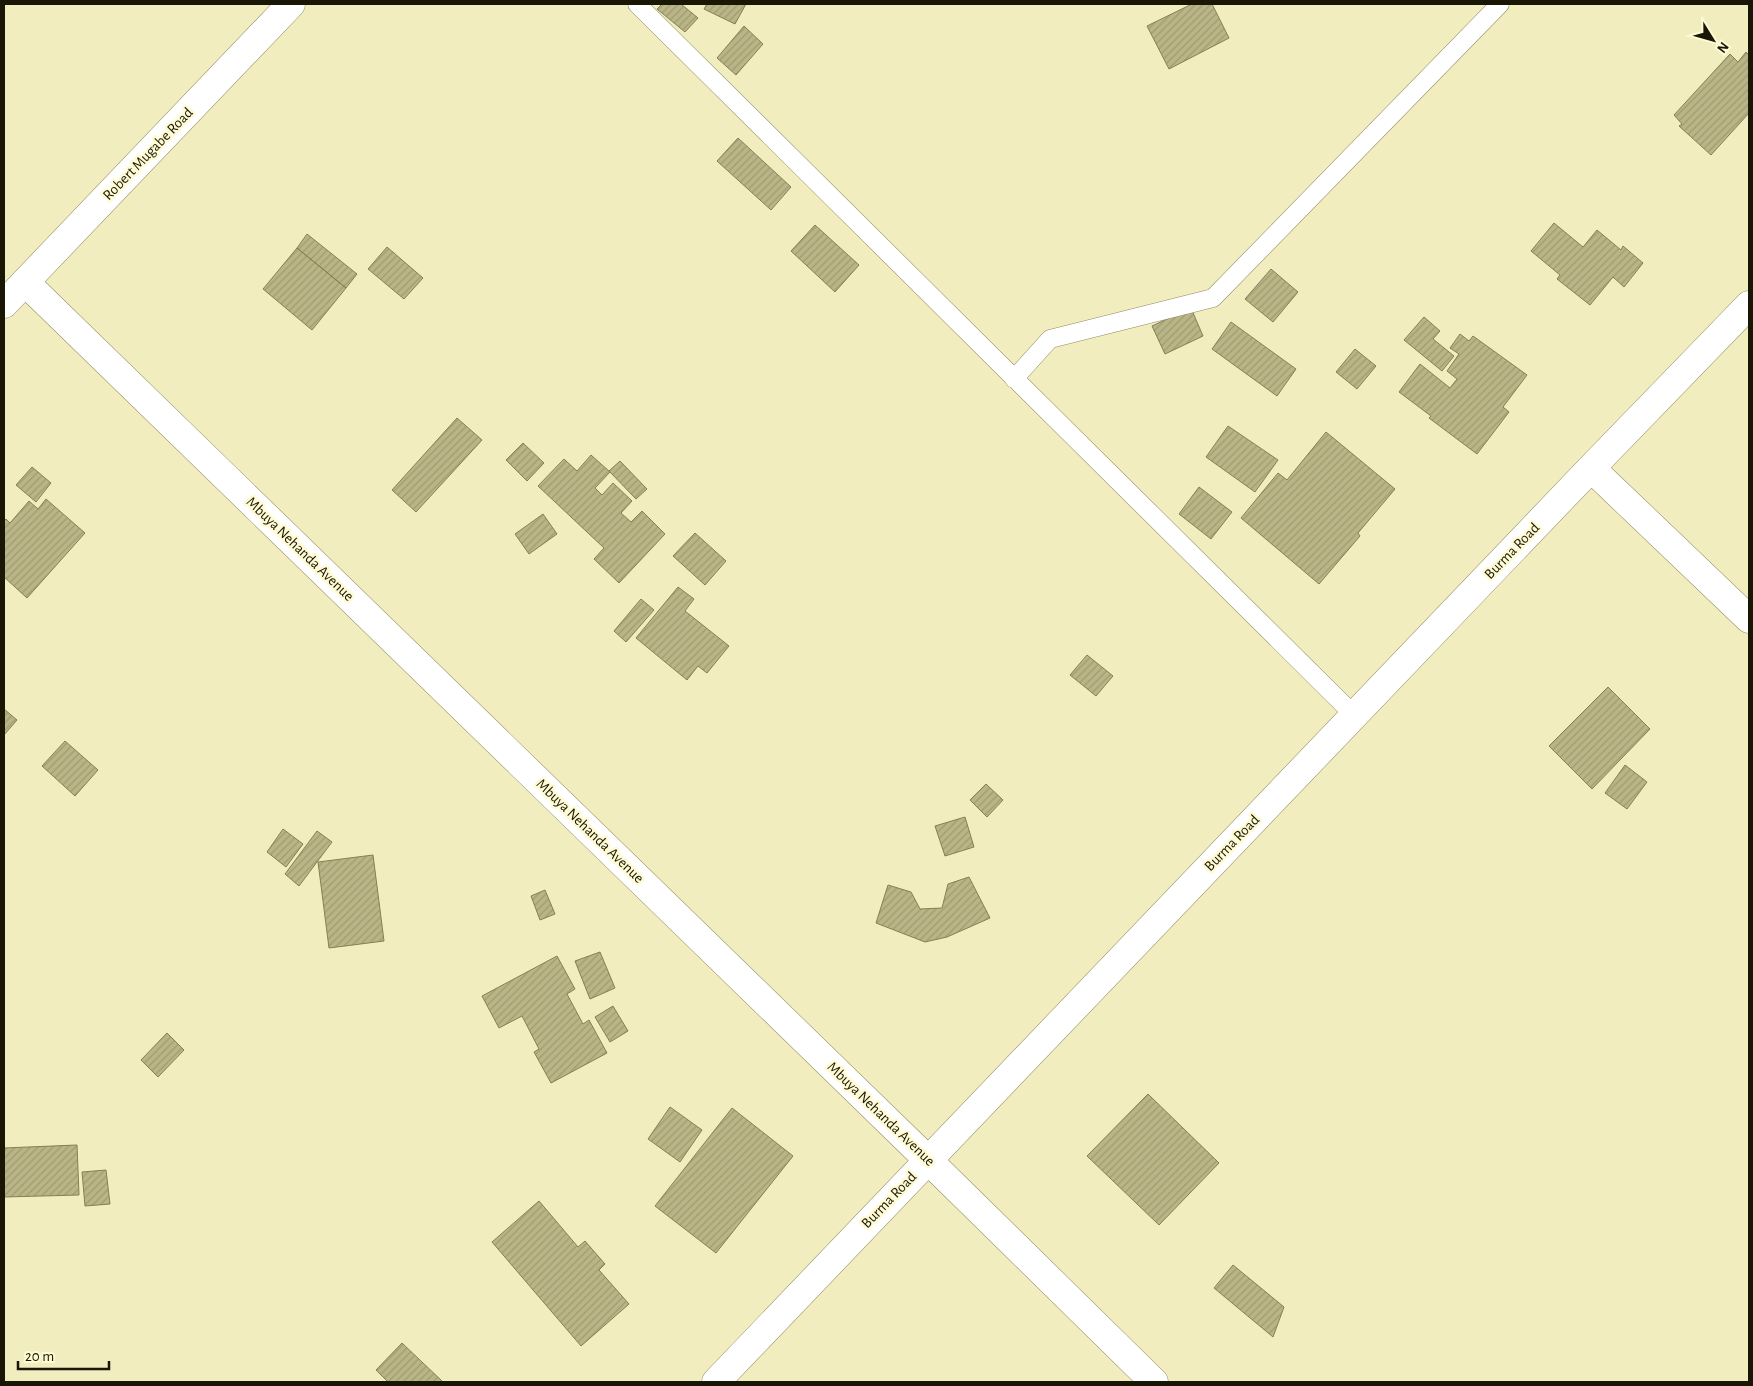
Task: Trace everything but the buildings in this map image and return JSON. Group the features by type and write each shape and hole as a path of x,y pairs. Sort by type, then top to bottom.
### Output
{"street":[{"name":"Robert Mugabe Road","path":"4,304 291,4"},
{"name":"Mbuya Nehanda Avenue","path":"25,282 1154,1382"},
{"name":"Burma Road","path":"716,1382 1749,305"},
{"path":"1591,468 1749,619"}],"lane":[{"path":"637,4 1355,716"},
{"path":"1014,379 1050,339 1213,298 1500,4"}]}
